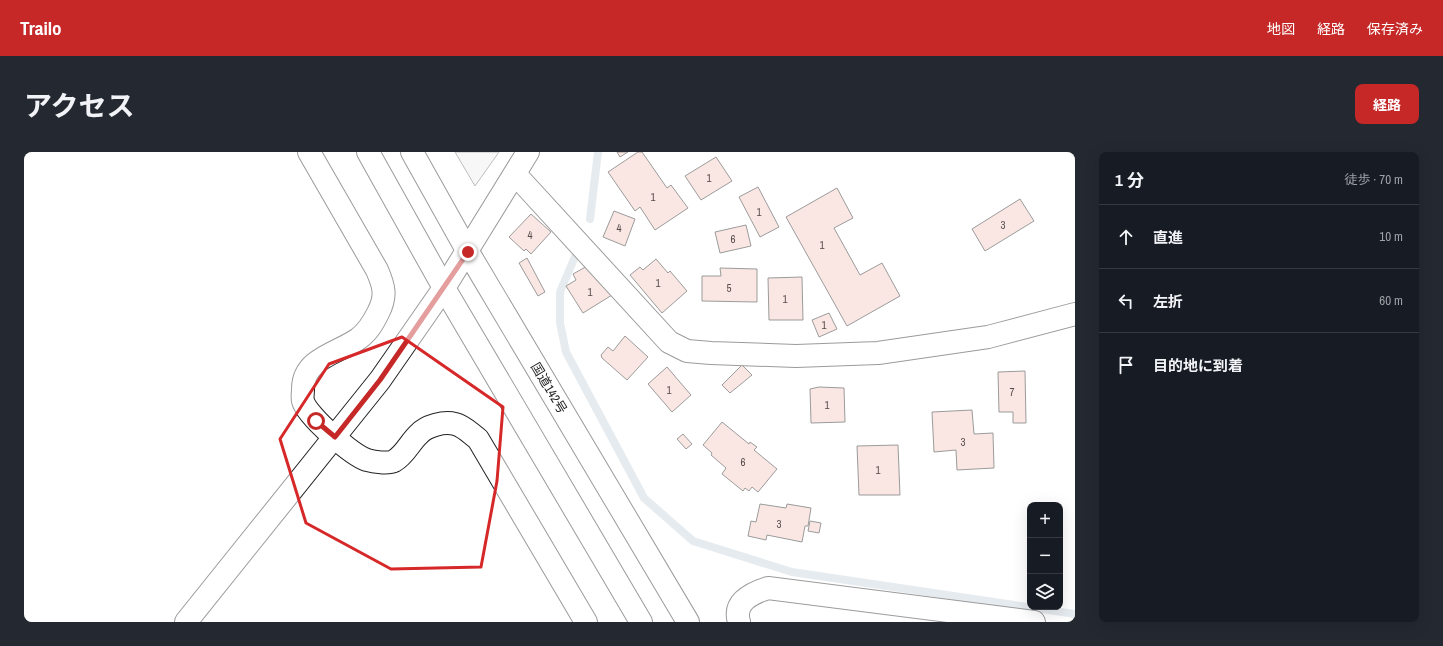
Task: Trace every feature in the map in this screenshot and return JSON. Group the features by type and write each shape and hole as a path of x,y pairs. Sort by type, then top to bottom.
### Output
{"main road":[{"path":"309,152 377,270 384,286 382,306 371,327 357,340 330,353 311,367 303,384 302,401 316,421 367,460 382,462 394,461 405,452 420,432 433,426 456,424 467,430 478,439 586,622"},
{"path":"368,152 444,288 641,622"},
{"name":"国道142号","path":"412,152 468,252 688,622"},
{"path":"186,622 380,380 468,252 528,152"},
{"path":"515,174 669,342 687,351 796,356 878,353 988,337 1075,314"},
{"path":"739,622 737,617 740,606 748,596 768,588 1034,622"}],"highlighted area":[{"path":"402,337 503,407 497,481 481,567 391,569 306,523 280,439 329,364"}],"shaded area":[{"path":"455,152 499,152 475,186"}],"building":[{"path":"617,152 628,152 620,157"},
{"path":"638,152 642,152 667,188 671,185 688,208 655,230 640,207 635,211 608,172"},
{"path":"716,157 732,181 701,200 685,176"},
{"path":"758,187 779,227 760,237 739,197"},
{"path":"837,188 853,218 834,228 860,275 882,263 900,296 847,326 786,217"},
{"path":"1020,199 1034,221 985,251 972,229"},
{"path":"614,211 635,219 625,246 603,237"},
{"path":"531,214 551,232 531,254 526,249 524,251 509,237"},
{"path":"746,225 751,246 720,253 715,232"},
{"path":"527,258 545,292 538,296 519,263"},
{"path":"656,259 668,273 670,271 687,291 662,313 630,275 640,267 643,270"},
{"path":"589,265 612,295 583,313 566,286 576,280 573,274"},
{"path":"720,268 757,269 757,302 702,301 702,276 721,276"},
{"path":"802,277 803,320 769,320 768,278"},
{"path":"829,313 837,329 819,337 812,320"},
{"path":"625,336 648,357 627,380 602,358 601,355 608,347 613,351"},
{"path":"742,365 752,375 730,393 722,385"},
{"path":"667,367 691,395 672,412 648,384"},
{"path":"1025,371 1026,423 1013,423 1013,412 999,412 998,372"},
{"path":"819,387 844,388 845,422 811,423 810,389"},
{"path":"972,410 974,434 993,433 994,468 957,470 956,450 934,452 932,412"},
{"path":"722,422 749,444 750,442 757,447 754,450 777,469 758,492 752,487 749,491 745,488 743,491 722,474 726,468 711,455 712,453 703,445"},
{"path":"683,434 692,444 686,449 677,439"},
{"path":"898,445 900,495 859,495 857,446"},
{"path":"760,504 786,508 787,504 811,508 808,526 805,526 802,542 767,535 766,540 748,536 751,521 756,522"},
{"path":"810,521 821,523 819,533 808,531"}],"waterway":[{"path":"590,219 598,152"},
{"path":"577,252 560,292 560,323 566,352 644,498 693,541 792,572 1075,614"}],"route":[{"path":"316,421 335,437 380,380 468,252"}]}
